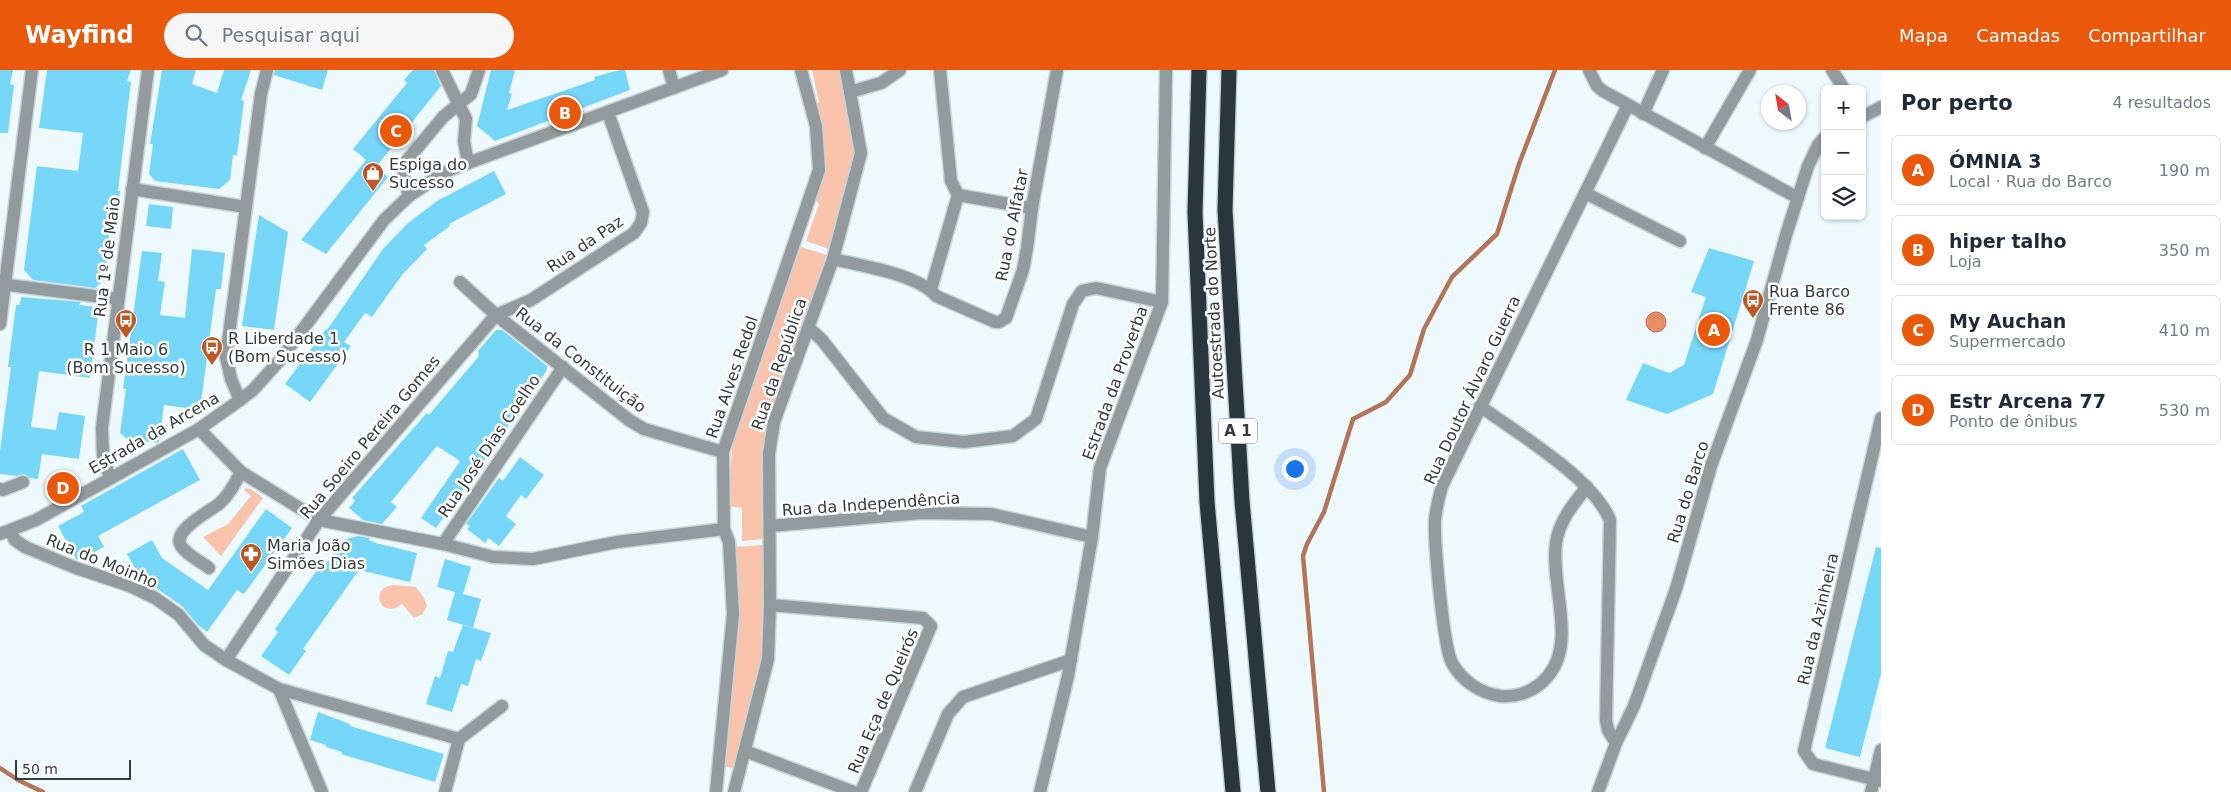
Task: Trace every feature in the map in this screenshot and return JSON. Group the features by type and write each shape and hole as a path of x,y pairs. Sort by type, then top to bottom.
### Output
{"highway":[{"name":"Autoestrada do Norte","path":"1199,70 1196,212 1207,502 1233,792"},
{"name":"Autoestrada do Norte","path":"1229,70 1226,220 1242,500 1268,792"}],"street":[{"path":"0,324 3,285 32,70"},
{"name":"Rua 1º de Maio","path":"110,478 103,456 102,428 148,70"},
{"path":"240,400 231,379 226,357 261,94 267,70"},
{"path":"442,70 466,119 464,141 468,163"},
{"path":"409,196 403,174 404,164 443,117 470,94 479,70"},
{"path":"668,70 674,88"},
{"name":"Estrada da Arcena","path":"5,532 36,520 199,429 253,390 280,360 384,220 409,196 450,170 722,70"},
{"name":"Rua Alves Redol","path":"716,792 733,614 730,544 724,528 723,452 820,170 816,126 801,70"},
{"name":"Rua da República","path":"734,792 768,659 770,605 770,439 774,422 833,259 861,152 846,70"},
{"path":"850,92 881,84 900,70"},
{"path":"931,289 958,195 951,181 940,70"},
{"name":"Rua do Alfatar","path":"833,259 914,280 931,289 936,296 995,322 1006,318 1023,270 1032,208 1057,70"},
{"name":"Estrada da Proverba","path":"1040,792 1071,660 1092,538 1100,468 1162,302 1166,70"},
{"path":"1589,70 1597,86 1628,105 1798,198"},
{"path":"1643,114 1663,70"},
{"path":"1705,148 1750,70"},
{"path":"1832,70 1841,85"},
{"name":"Rua Doutor Álvaro Guerra","path":"1587,487 1573,504 1562,525 1556,543 1556,582 1562,636 1560,652 1555,665 1548,676 1527,692 1504,696 1481,691 1460,674 1448,653 1435,521 1442,486 1628,105"},
{"path":"1866,115 1881,107"},
{"name":"Rua da Paz","path":"496,315 531,300 634,233 641,223 643,212 608,113"},
{"name":"Rua do Barco","path":"1598,792 1616,743 1634,706 1676,589 1711,466 1757,340 1808,166 1821,142"},
{"path":"132,189 246,207"},
{"path":"1585,193 1680,242"},
{"path":"958,195 1032,208"},
{"name":"Rua da Constituição","path":"460,282 496,315 629,420 644,429 723,452"},
{"path":"3,285 118,299"},
{"path":"809,328 822,340 883,418 916,437 964,442 1012,436 1036,419 1073,304 1082,291 1096,288 1162,302"},
{"name":"Rua Soeiro Pereira Gomes","path":"226,660 319,520 496,315"},
{"name":"Rua José Dias Coelho","path":"443,544 563,366"},
{"path":"1480,406 1572,473 1600,502 1610,520 1606,720 1608,730 1616,743"},
{"name":"Rua da Azinheira","path":"1878,780 1813,764 1804,751 1881,418"},
{"path":"199,429 241,472 319,520 443,544 493,557 533,558 616,542 724,528"},
{"path":"209,568 182,547 180,541 182,533 192,522 219,504 232,489 241,472"},
{"path":"0,489 3,490 23,482"},
{"name":"Rua da Independência","path":"770,526 922,513 991,514 1092,538"},
{"name":"Rua do Moinho","path":"5,532 25,548 130,586 155,598 178,615 204,645 226,660 279,689 459,739"},
{"name":"Rua Eça de Queirós","path":"770,605 923,618 929,622 931,629 861,792"},
{"path":"915,792 948,714 963,697 1071,660"},
{"path":"279,689 322,792"},
{"path":"445,792 459,739 502,706"},
{"path":"1872,792 1878,780 1881,750"},
{"path":"745,751 854,792"}],"shaded area":[{"path":"812,70 840,70 854,139 854,155 850,176 829,249 806,241 819,204 815,200 824,171 824,146 814,105 819,102"},
{"path":"801,247 827,255 768,425 765,539 742,541 742,508 728,506 733,437 794,260 796,260"},
{"path":"1656,312 1663,315 1666,322 1663,329 1656,332 1649,329 1646,322 1649,315"},
{"path":"246,488 251,489 263,498 221,556 203,537 228,524 251,496 244,490"},
{"path":"764,545 761,664 736,769 724,766 734,547"},
{"path":"394,585 416,587 427,606 423,614 414,618 402,604 394,608 383,606 379,596 381,591 386,587"}],"building":[{"path":"0,70 13,70 10,84 14,85 8,133 0,133"},
{"path":"47,70 131,70 127,81 131,82 117,213 112,212 104,280 95,288 33,280 24,270 37,166 78,171 83,133 39,128"},
{"path":"162,70 196,70 192,84 217,93 224,70 251,70 241,100 244,101 237,155 233,155 230,180 219,189 155,181 149,174 153,144 150,144"},
{"path":"275,70 328,70 322,90 274,75"},
{"path":"413,70 434,70 441,86 376,167 388,177 326,254 301,240 366,160 353,149 407,83 404,80"},
{"path":"491,70 515,70 509,93 512,94 507,110 595,80 594,77 619,70 625,70 630,90 495,141 477,126"},
{"path":"494,171 506,194 449,224 450,226 424,245 427,249 402,275 372,317 365,313 344,342 351,346 310,402 285,384 327,330 383,249 408,223 437,201"},
{"path":"149,204 173,207 171,229 146,226"},
{"path":"259,215 288,232 274,330 242,326"},
{"path":"1709,248 1754,261 1713,394 1667,414 1626,400 1643,363 1669,373 1684,365 1706,297 1691,292"},
{"path":"192,249 225,253 221,289 216,289 200,410 164,405 159,442 127,439 120,433 126,389 123,389 142,251 162,253 158,281 165,282 160,315 185,318"},
{"path":"21,297 81,302 79,305 97,307 96,316 98,316 90,378 39,371 31,427 56,430 59,412 85,416 79,459 42,454 38,479 30,478 24,474 16,476 0,474 0,451 11,367 8,367 16,305 20,305"},
{"path":"496,330 502,330 547,366 547,370 516,415 436,528 421,518 460,461 437,446 391,502 397,507 382,524 363,520 349,508 355,501 352,498 427,413 429,415 479,356 478,351"},
{"path":"183,449 200,480 98,536 104,547 79,560 76,559 58,526 84,512 81,506"},
{"path":"520,457 544,475 526,499 521,495 506,516 516,524 499,546 488,538 485,543 467,529 470,526 466,524 499,478 503,481"},
{"path":"266,509 292,528 244,594 237,590 207,632 198,625 182,606 140,577 127,554 152,540 162,558 208,590"},
{"path":"358,536 370,538 369,540 376,543 417,553 410,582 359,570 303,649 306,651 289,675 261,656 278,632 275,629 325,559 328,562 343,540"},
{"path":"1876,547 1881,548 1881,674 1860,757 1825,748"},
{"path":"445,559 471,567 463,594 481,599 473,628 447,620 455,592 437,587"},
{"path":"463,625 491,633 481,661 476,659 468,686 461,684 452,712 426,704 435,676 440,678 448,651 453,652"},
{"path":"318,712 350,724 350,726 444,754 435,782 341,754 342,752 310,740"}],"waterway":[{"path":"1324,792 1303,556 1307,544 1324,512 1353,419 1386,402 1410,375 1424,329 1452,277 1497,234 1519,164 1555,70"},
{"path":"0,768 18,780 43,792"}],"place":[{"name":"hiper talho","path":"565,113"},
{"name":"My Auchan","path":"396,131"},
{"name":"Espiga do Sucesso","path":"373,192"},
{"name":"Rua Barco Frente 86","path":"1753,319"},
{"name":"ÓMNIA 3","path":"1714,330"},
{"name":"R 1 Maio 6 (Bom Sucesso)","path":"126,339"},
{"name":"R Liberdade 1 (Bom Sucesso)","path":"212,366"},
{"name":"Estr Arcena 77","path":"63,488"},
{"name":"Maria João Simões Dias","path":"251,573"}]}
